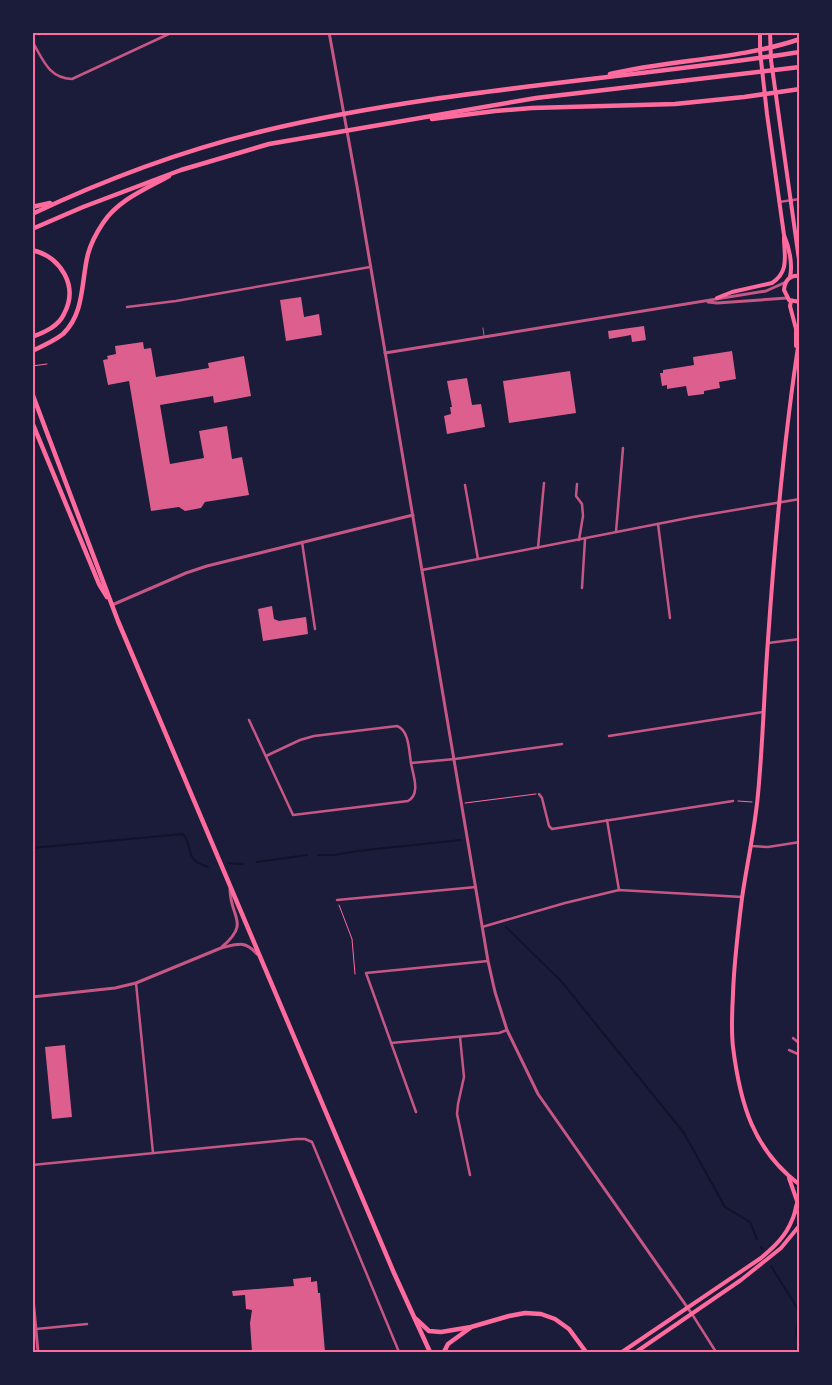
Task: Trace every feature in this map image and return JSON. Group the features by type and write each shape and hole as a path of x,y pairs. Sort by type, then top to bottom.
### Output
{"highway":[{"path":"590,78 637,67 741,54 800,39"},
{"path":"32,214 61,200 185,153 264,131 330,117 491,91 800,52"},
{"path":"32,229 83,207 181,170 268,144 536,98 800,67"},
{"path":"364,128 495,111 675,104 800,89"},
{"path":"32,351 63,334 71,324 81,301 88,253 104,221 121,204 181,170"},
{"path":"32,207 61,200"},
{"path":"32,250 42,252 53,259 61,268 67,279 69,292 68,303 58,323 32,338"},
{"path":"32,393 112,605 259,956 430,1352"},
{"path":"32,422 100,584 112,605"},
{"path":"412,1314 424,1328 433,1332 471,1327 525,1313 541,1314 570,1329 586,1352"},
{"path":"444,1352 448,1344 471,1327"}],"main road":[{"path":"770,33 771,60 800,267"},
{"path":"716,298 732,292 772,283 777,280 785,266 784,235 764,94 760,34"},
{"path":"784,235 789,253 790,278"},
{"path":"800,276 790,278 786,282 784,290 787,298 791,301 800,302"},
{"path":"791,301 790,306 796,329 796,358"},
{"path":"800,334 778,502 757,803 742,897 734,976 732,1020 732,1044 736,1070 750,1123 760,1144 789,1178 800,1185"},
{"path":"622,1352 762,1258 775,1246 784,1236 791,1223 798,1199 789,1178"},
{"path":"796,1206 800,1216"},
{"path":"636,1352 741,1280 781,1248 800,1225"}],"street":[{"path":"32,41 49,70 55,75 72,79 174,32"},
{"path":"329,32 482,927 495,992 507,1030 538,1094 688,1307 716,1352"},
{"path":"779,202 800,199"},
{"path":"127,307 370,267"},
{"path":"385,353 705,302 716,298 766,291 786,282"},
{"path":"705,302 717,303 750,299 787,298"},
{"path":"616,532 622,448"},
{"path":"538,548 544,483"},
{"path":"577,484 576,496 582,504 579,540"},
{"path":"465,485 478,559"},
{"path":"422,570 658,524 800,499"},
{"path":"112,605 186,573 234,559 413,515"},
{"path":"658,524 670,618"},
{"path":"582,588 584,539"},
{"path":"302,542 315,629"},
{"path":"768,643 800,639"},
{"path":"609,736 764,712"},
{"path":"249,720 293,815 408,801 416,794 405,732 397,726 314,736 300,740 266,756"},
{"path":"411,763 562,744"},
{"path":"539,794 542,798 548,826 552,828 733,801"},
{"path":"607,820 619,890"},
{"path":"751,846 768,847 800,842"},
{"path":"221,948 236,932 238,925 230,899 230,887"},
{"path":"337,900 476,887"},
{"path":"482,927 565,903 619,890 742,897"},
{"path":"32,997 115,988 136,983 221,948 242,944 253,949 259,956"},
{"path":"416,1112 366,973 488,961"},
{"path":"136,983 153,1153"},
{"path":"391,1043 499,1033 507,1030"},
{"path":"460,1037 465,1066 457,1114 470,1175"},
{"path":"793,1038 800,1044"},
{"path":"789,1050 799,1054"},
{"path":"32,1165 296,1139 305,1139 312,1142 399,1352"},
{"path":"32,1288 38,1352"},
{"path":"36,1329 87,1324"}],"lane":[{"path":"483,328 484,337"}],"path":[{"path":"32,366 47,364"},
{"path":"462,803 533,793 539,794"},
{"path":"733,801 757,803"},
{"path":"337,900 352,939 356,974"}],"building":[{"path":"301,297 304,317 319,314 322,335 286,341 280,300"},
{"path":"644,326 646,340 632,342 631,335 609,339 608,331"},
{"path":"143,342 144,349 151,348 156,377 209,368 208,363 244,356 251,396 214,403 213,396 160,405 170,464 204,458 199,431 227,426 232,459 242,457 249,495 205,502 201,508 185,511 179,507 151,511 129,381 108,385 103,360 108,359 107,356 116,354 115,346"},
{"path":"732,351 736,379 719,382 720,388 704,391 704,394 688,396 686,386 667,389 667,385 662,386 660,373 663,373 663,370 694,365 693,357"},
{"path":"570,371 576,413 509,423 503,381"},
{"path":"467,378 472,405 481,404 485,427 447,434 444,416 451,414 450,407 452,407 447,381"},
{"path":"272,606 274,619 279,621 306,617 308,634 263,641 258,609"},
{"path":"65,1045 72,1117 52,1119 45,1047"},
{"path":"311,1277 311,1282 317,1281 318,1293 320,1293 325,1352 252,1352 250,1323 252,1310 246,1309 245,1295 233,1296 232,1291 294,1286 293,1279"}],"waterway":[{"path":"32,848 183,834 194,859 208,867"},
{"path":"318,855 334,855 461,840"},
{"path":"257,862 307,855"},
{"path":"228,863 243,864"},
{"path":"506,927 561,981 684,1133 725,1207 750,1222 757,1239"},
{"path":"771,1266 799,1314 796,1333 800,1344"}]}
